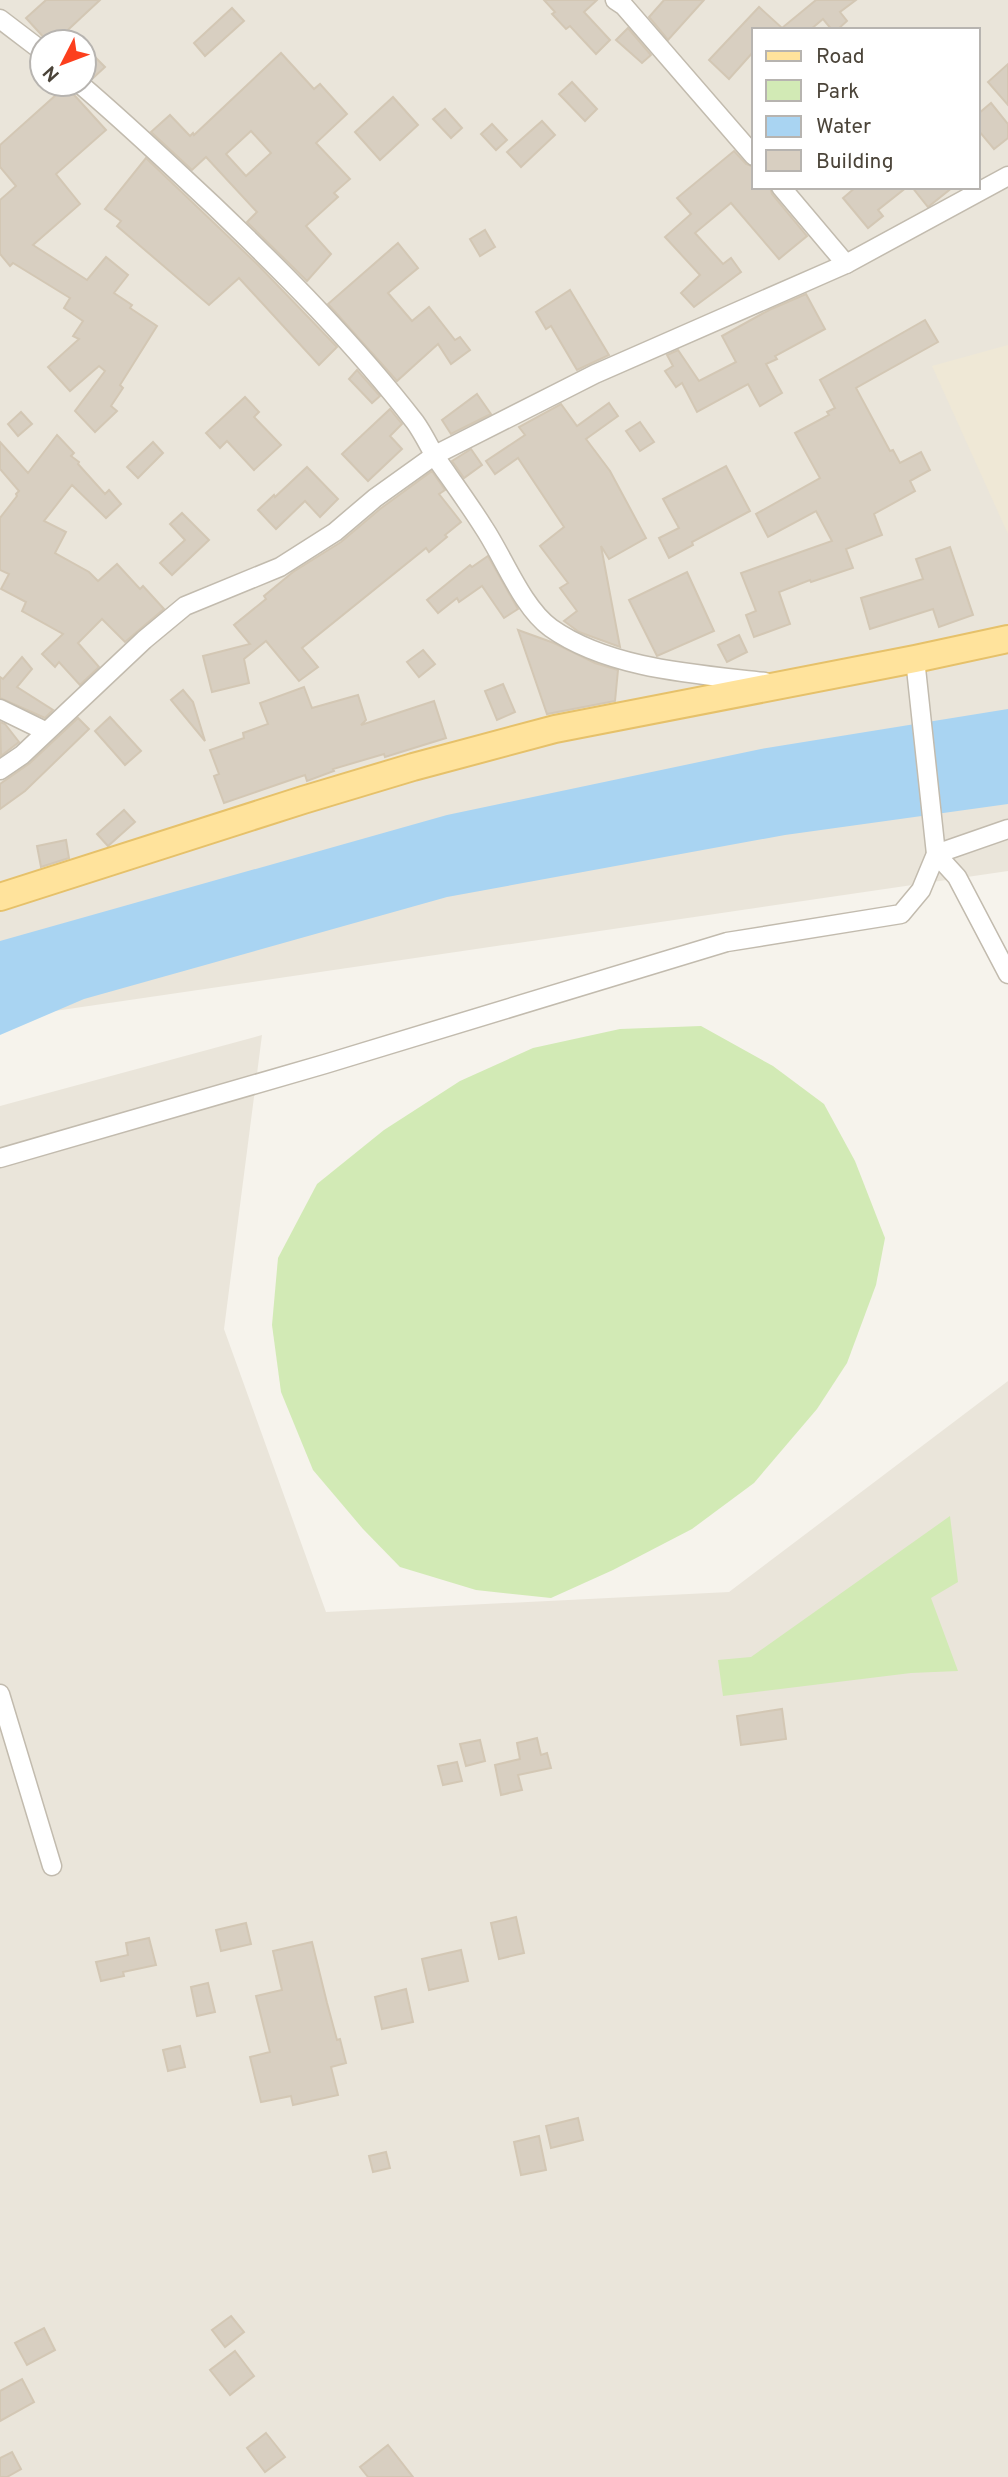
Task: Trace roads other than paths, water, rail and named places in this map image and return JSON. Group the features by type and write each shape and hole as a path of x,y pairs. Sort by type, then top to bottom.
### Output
{"main road":[{"path":"0,897 426,763 555,729 1008,639"}],"street":[{"path":"615,0 624,6 670,57 752,154"},
{"path":"0,19 28,40"},
{"path":"97,98 237,229 344,336 417,424 484,527 532,608 550,627 596,651 630,661 687,673 778,684"},
{"path":"0,770 22,755 45,731 185,606 280,567 335,532 375,498 435,455 595,374 846,264 1008,176"},
{"path":"783,189 846,264"},
{"path":"0,1158 727,942 901,914 921,890 935,846 915,659"},
{"path":"0,709 45,731"},
{"path":"935,846 1008,830"},
{"path":"935,846 957,877 1008,974"},
{"path":"0,1694 52,1866"}],"water":[{"path":"1008,709 1008,804 785,835 447,897 84,999 0,1035 0,941 447,815 761,749"}]}
